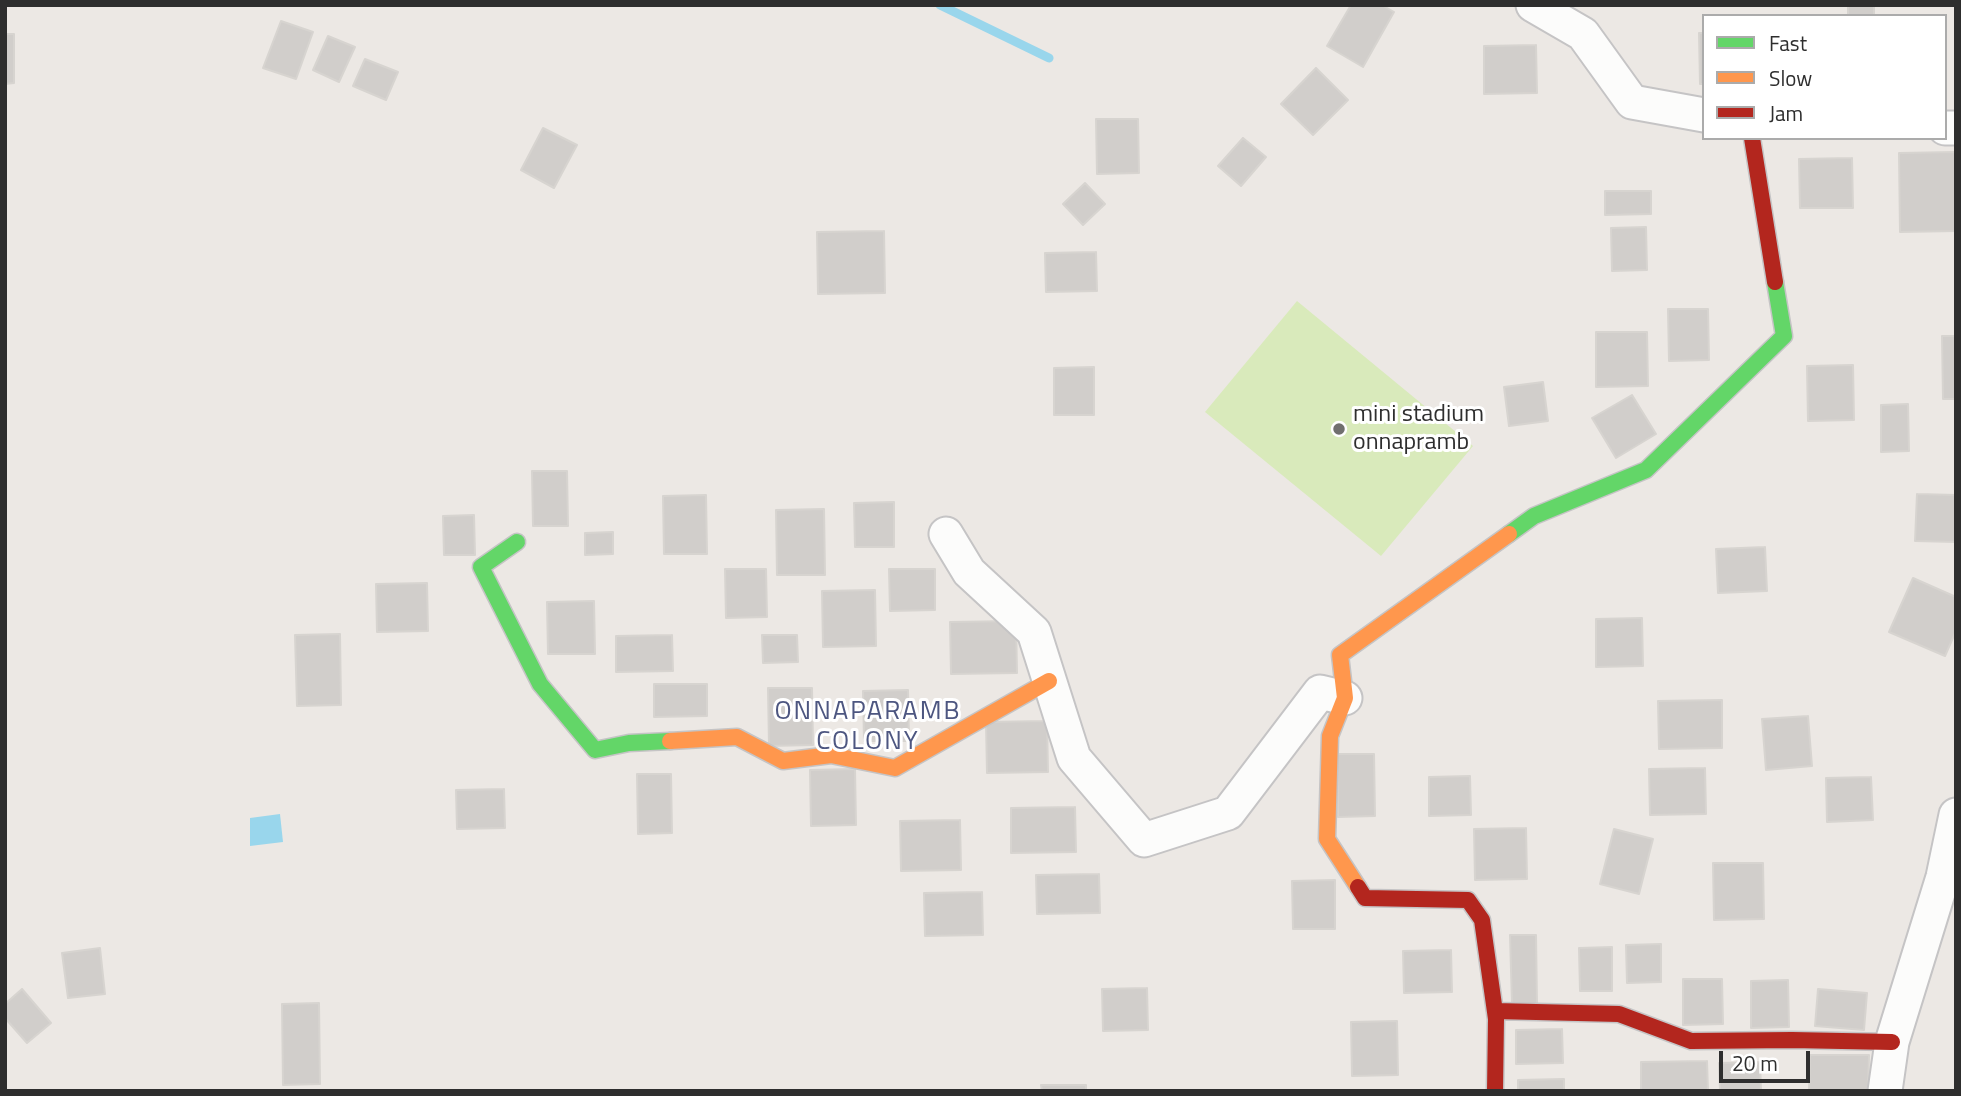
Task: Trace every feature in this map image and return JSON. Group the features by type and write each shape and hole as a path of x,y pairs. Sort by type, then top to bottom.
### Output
{"street":[{"path":"1533,5 1583,34 1632,102 1702,115"},
{"path":"1495,1091 1495,1010 1482,920 1468,900 1366,898 1328,839 1330,736 1345,698 1340,656 1534,516 1646,470 1784,337 1752,140"},
{"path":"946,534 969,572 1034,632 1074,758 1144,840 1228,813 1320,692 1345,698"},
{"path":"517,542 481,567 540,684 595,750 629,743 737,737 783,761 831,755 895,768 1049,681"},
{"path":"1885,1091 1892,1042 1951,861 1956,815"},
{"path":"1495,1010 1619,1014 1691,1041 1892,1042"}],"green space":[{"name":"mini stadium onnapramb","path":"1297,301 1473,446 1381,556 1205,412"}],"water":[{"path":"280,814 283,842 250,846 250,818"}],"building":[{"path":"1351,5 1382,5 1394,12 1363,67 1327,46"},
{"path":"1848,5 1874,5 1874,14 1848,14"},
{"path":"281,21 313,32 296,79 263,68"},
{"path":"1699,33 1702,33 1702,84"},
{"path":"5,34 14,34 14,83 5,84"},
{"path":"328,36 355,47 339,82 313,70"},
{"path":"1536,45 1537,93 1484,94 1484,46"},
{"path":"365,59 398,72 386,100 353,86"},
{"path":"1316,68 1348,100 1313,135 1281,104"},
{"path":"1096,119 1138,119 1139,173 1097,174"},
{"path":"543,128 577,145 554,188 521,170"},
{"path":"1243,138 1266,157 1241,186 1218,166"},
{"path":"1956,152 1956,231 1900,232 1899,153"},
{"path":"1852,158 1853,208 1800,208 1799,159"},
{"path":"1085,183 1105,204 1083,225 1063,204"},
{"path":"1605,191 1651,191 1651,214 1605,215"},
{"path":"1646,227 1647,270 1612,271 1611,228"},
{"path":"884,231 885,293 818,294 817,232"},
{"path":"1096,252 1097,291 1046,292 1045,253"},
{"path":"1668,309 1708,309 1709,360 1669,361"},
{"path":"1596,332 1647,332 1648,386 1596,387"},
{"path":"1942,336 1956,336 1956,399 1943,399"},
{"path":"1853,365 1854,420 1808,421 1807,366"},
{"path":"1094,367 1094,415 1054,415 1054,368"},
{"path":"1543,382 1548,421 1509,426 1504,387"},
{"path":"1632,395 1656,434 1616,458 1592,418"},
{"path":"1908,404 1909,451 1881,452 1881,405"},
{"path":"532,471 567,471 568,526 533,526"},
{"path":"1917,494 1956,495 1956,542 1915,541"},
{"path":"706,495 707,554 664,554 663,496"},
{"path":"894,502 894,547 855,547 854,503"},
{"path":"824,509 825,575 777,575 776,510"},
{"path":"474,515 475,555 444,555 443,516"},
{"path":"613,532 613,554 585,555 585,533"},
{"path":"1765,547 1767,591 1718,593 1716,549"},
{"path":"725,569 766,569 767,617 726,618"},
{"path":"889,569 935,569 935,610 890,611"},
{"path":"1913,578 1956,597 1956,631 1945,656 1889,632"},
{"path":"427,583 428,631 377,632 376,584"},
{"path":"875,590 876,646 823,647 822,591"},
{"path":"594,601 595,654 548,654 547,602"},
{"path":"1642,618 1643,666 1596,667 1596,619"},
{"path":"1016,621 1017,673 951,674 950,622"},
{"path":"340,634 341,705 297,706 295,635"},
{"path":"672,635 673,671 616,672 616,636"},
{"path":"762,635 797,635 798,662 763,663"},
{"path":"654,684 707,684 707,716 654,717"},
{"path":"768,688 812,688 813,745 769,746"},
{"path":"908,690 909,741 864,741 863,691"},
{"path":"1722,700 1722,748 1659,749 1658,701"},
{"path":"1808,716 1812,766 1766,770 1762,719"},
{"path":"1047,721 1048,772 987,773 986,722"},
{"path":"1337,754 1374,754 1375,816 1338,817"},
{"path":"1705,768 1706,814 1650,815 1649,769"},
{"path":"855,769 856,825 811,826 810,770"},
{"path":"637,774 671,774 672,833 638,834"},
{"path":"1470,776 1471,815 1429,816 1429,777"},
{"path":"1871,777 1873,820 1827,822 1826,778"},
{"path":"504,789 505,828 457,829 456,790"},
{"path":"1075,807 1076,852 1011,853 1011,808"},
{"path":"960,820 961,870 901,871 900,821"},
{"path":"1526,828 1527,879 1475,880 1474,829"},
{"path":"1614,829 1653,839 1639,894 1600,884"},
{"path":"1713,863 1763,863 1764,919 1714,920"},
{"path":"1099,874 1100,913 1037,914 1036,875"},
{"path":"1335,880 1335,929 1293,929 1292,881"},
{"path":"982,892 983,935 925,936 924,893"},
{"path":"1510,935 1536,935 1537,1004 1512,1005"},
{"path":"1661,944 1661,982 1627,983 1626,945"},
{"path":"1612,947 1612,991 1580,991 1579,948"},
{"path":"100,948 105,994 68,998 62,953"},
{"path":"1451,950 1452,992 1404,993 1403,951"},
{"path":"1683,979 1722,979 1723,1024 1683,1025"},
{"path":"1788,980 1789,1027 1751,1028 1751,981"},
{"path":"1147,988 1148,1030 1103,1031 1102,989"},
{"path":"22,989 51,1023 27,1043 5,1018 5,1004"},
{"path":"1818,989 1867,993 1864,1030 1815,1026"},
{"path":"319,1003 320,1084 283,1085 282,1004"},
{"path":"1397,1021 1398,1075 1352,1076 1351,1022"},
{"path":"1562,1029 1563,1063 1516,1064 1516,1030"},
{"path":"1810,1055 1869,1055 1868,1091 1809,1091"},
{"path":"1707,1061 1708,1091 1641,1091 1641,1062"},
{"path":"1760,1062 1761,1091 1720,1091 1719,1063"},
{"path":"1564,1079 1564,1091 1518,1091 1518,1080"},
{"path":"1041,1085 1086,1085 1086,1091 1042,1091"}],"waterway":[{"path":"940,5 1049,58"}],"traffic: fast":[{"path":"1509,534 1534,516 1646,470 1784,336 1775,282"},
{"path":"517,542 481,567 540,684 595,750 629,743 670,741"}],"traffic: slow":[{"path":"1358,887 1327,839 1330,736 1345,698 1340,655 1509,534"},
{"path":"670,741 737,737 783,761 831,755 895,768 1049,681"}],"traffic: jam":[{"path":"1752,140 1775,282"},
{"path":"1358,887 1365,898 1468,900 1482,920 1496,1019 1495,1091"},
{"path":"1495,1011 1619,1014 1691,1041 1892,1042"}],"place":[{"name":"mini stadium onnapramb","path":"1339,429"}],"district":[{"name":"ONNAPARAMB COLONY","path":"868,728"}]}
